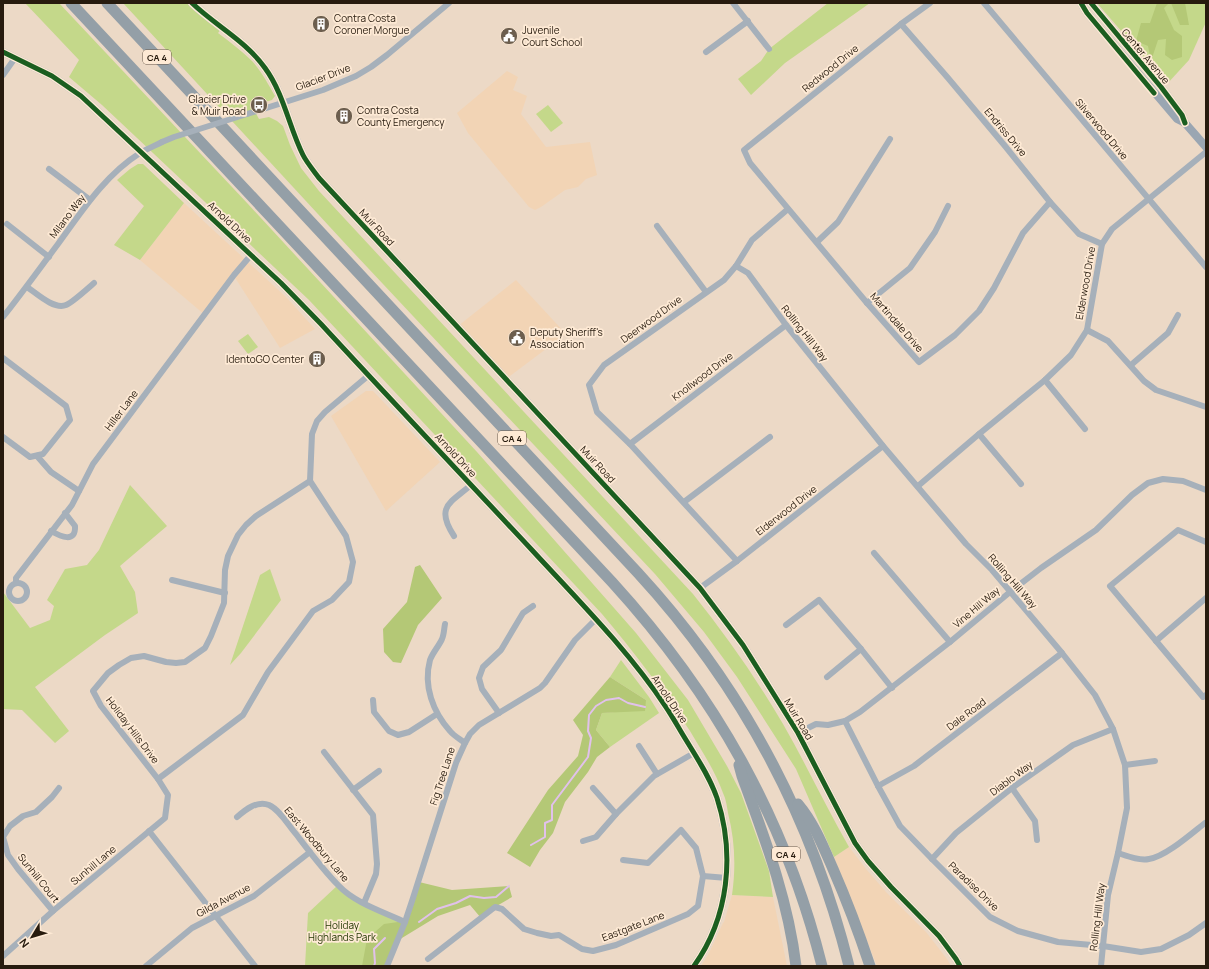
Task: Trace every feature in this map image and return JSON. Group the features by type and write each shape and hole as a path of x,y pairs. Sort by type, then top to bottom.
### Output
{"highway":[{"name":"CA 4","path":"71,3 631,604 664,643 711,708 736,749 767,810 787,856 807,912 822,966"},
{"name":"CA 4","path":"107,3 638,573 668,606 704,652 736,700 766,750 786,789 823,877 849,966"},
{"path":"736,749 742,776 774,864 789,924 796,966"},
{"path":"786,789 817,832 846,899 870,966"}],"street":[{"name":"Muir Road","path":"192,3 245,45 256,56 269,74 283,102 304,156 319,178 700,588 743,645 798,733 855,843 868,861 891,887 939,936 960,966"},
{"name":"Glacier Drive","path":"162,142 324,90 356,76 387,55 449,3"},
{"path":"733,3 769,49"},
{"name":"Redwood Drive","path":"744,150 901,24 930,3"},
{"name":"Silverwood Drive","path":"984,3 1206,267"},
{"name":"Center Avenue","path":"1081,3 1087,13 1177,119 1186,123"},
{"name":"Center Avenue","path":"1091,3 1161,87 1182,114 1186,123 1206,147"},
{"path":"706,52 748,22"},
{"name":"Endriss Drive","path":"901,24 977,112 1050,202 1079,234 1102,244"},
{"name":"Arnold Drive","path":"3,52 52,76 80,96 142,152 303,305 596,619 650,685 666,707 707,776 716,796 723,820 726,842 726,878 724,898 719,916 704,950 694,966"},
{"path":"3,75 15,58"},
{"path":"817,242 838,222 890,139"},
{"name":"Milano Way","path":"4,316 27,287 90,200 121,167 142,152 162,142"},
{"name":"Martindale Drive","path":"744,150 750,163 866,303 919,362 955,335 979,312 994,288 1023,233 1050,202"},
{"name":"Elderwood Drive","path":"918,486 1045,380 1072,355 1087,330 1102,244 1112,229 1206,152"},
{"path":"49,169 90,200"},
{"path":"866,303 910,268 935,232 948,206"},
{"name":"Deerwood Drive","path":"737,561 630,444 597,412 589,385 604,365 724,280 736,266 752,240 788,209"},
{"path":"7,224 49,257"},
{"path":"657,226 706,292"},
{"name":"Hiller Lane","path":"16,582 16,578 72,505 93,464 234,275 251,255"},
{"name":"Rolling Hill Way","path":"736,266 748,273 786,325 883,446 966,544 992,570 1062,653 1095,695 1113,730 1125,765 1127,808 1108,895 1101,966"},
{"path":"27,287 51,304 66,305 94,283"},
{"path":"1131,365 1168,333 1178,315"},
{"name":"Knollwood Drive","path":"630,444 786,325"},
{"path":"1087,330 1108,342 1131,365 1144,381 1156,390 1206,407"},
{"path":"3,358 66,406 70,420 43,454 30,458 3,437"},
{"path":"310,481 312,434 317,421 368,375"},
{"path":"1045,380 1085,429"},
{"path":"979,434 1021,484"},
{"path":"684,502 770,437"},
{"name":"Elderwood Drive","path":"700,588 737,561 883,446"},
{"path":"37,456 51,472 79,491"},
{"name":"Vine Hill Way","path":"798,733 816,724 828,725 845,721 860,712 950,642 1041,568 1096,530 1132,495 1148,483 1163,479 1184,481 1206,490"},
{"name":"Holiday Hills Drive","path":"310,481 346,536 352,562 349,582 332,600 313,611 268,672 243,715 158,779 101,706 93,691 108,673 130,658 144,656 166,662 185,662 205,648 224,603 225,570 228,556 232,546 242,530 256,516 310,481"},
{"path":"454,536 447,526 444,512 449,503 471,485"},
{"path":"51,532 67,538 74,533 75,526 65,513"},
{"path":"1206,542 1178,530 1110,586 1203,697 1206,695"},
{"path":"874,553 950,642"},
{"path":"172,580 224,593"},
{"path":"1156,641 1206,598"},
{"path":"786,625 819,600 892,688"},
{"path":"499,713 482,689 479,678 483,667 501,650 523,613 533,606"},
{"name":"Fig Tree Lane","path":"387,966 405,922 456,763 470,734 479,725 540,688 576,640 596,619"},
{"path":"445,624 443,638 430,661 428,678 429,693 437,714 451,732 465,743"},
{"path":"827,677 861,649"},
{"name":"Dale Road","path":"878,786 914,766 1062,653"},
{"path":"373,700 374,712 389,731 398,735 409,732 437,714"},
{"name":"Paradise Drive","path":"845,721 900,826 990,917 1018,931 1058,942 1103,946 1141,952 1161,949 1189,935 1206,922"},
{"name":"Diablo Way","path":"932,859 956,833 1012,788 1073,745 1113,730"},
{"path":"639,746 657,774"},
{"path":"324,752 373,815 377,864 376,874 364,903"},
{"path":"583,841 596,837 616,814 657,774 694,753"},
{"path":"1125,765 1156,761"},
{"path":"353,790 378,771"},
{"name":"Sunhill Lane","path":"3,956 53,911 165,818 168,795 158,779"},
{"name":"Sunhill Court","path":"53,911 8,855 3,837 10,826 23,816 36,812 59,788"},
{"path":"593,788 616,814"},
{"path":"1012,788 1035,821 1037,840"},
{"name":"East Woodbury Lane","path":"237,817 248,808 258,804 268,805 279,813 338,886 350,896 405,922"},
{"path":"1118,853 1132,858 1149,859 1165,853 1205,823"},
{"name":"Eastgate Lane","path":"428,959 495,907 502,909 524,929 551,936 559,935 582,949 593,951 616,945 688,914 698,906 703,876 696,848 681,830 648,863 623,860"},
{"path":"149,831 255,966"},
{"name":"Gilda Avenue","path":"146,966 192,928 254,896 310,852"},
{"path":"703,876 726,878"}],"shaded area":[{"path":"507,71 518,77 513,90 527,96 521,114 546,147 590,142 597,175 586,179 578,187 565,190 535,210 529,207 468,133 457,113"},
{"path":"184,203 287,298 315,329 280,348 234,276 205,315 140,260"},
{"path":"516,280 566,334 506,379 458,326"},
{"path":"366,391 373,391 440,462 386,511 331,416"},
{"path":"849,847 886,892 926,932 951,966 877,966 834,857"},
{"path":"732,895 773,897 787,966 701,966 724,922"}],"green space":[{"path":"25,3 59,3 248,204 477,452 636,633 688,700 727,766 741,793 769,871 773,897 732,895 734,864 732,834 726,800 716,777 690,731 637,657 602,614 309,300 102,105 69,77 79,60"},
{"path":"123,3 192,3 222,28 218,33 252,61 262,74 275,96 272,100 252,106 259,119 269,117 283,126 301,168 319,191 693,594 740,657 773,707 849,847 834,857 796,769 737,677 704,632 655,574 353,252"},
{"path":"828,3 870,3 785,63 751,95 738,79 761,61 769,49"},
{"path":"1097,3 1206,3 1206,22 1189,60 1167,84"},
{"path":"1157,3 1169,3 1164,8 1174,30 1182,36 1182,57 1172,60 1165,55 1166,39 1158,40 1151,61 1148,46 1136,41 1141,23 1150,23"},
{"path":"1171,3 1185,3 1189,25 1180,25"},
{"path":"548,105 563,123 551,132 536,114"},
{"path":"138,164 143,164 184,203 140,260 114,245 144,206 117,180"},
{"path":"248,334 258,347 248,354 238,341"},
{"path":"130,485 167,526 120,566 135,592 138,613 105,635 35,687 69,731 55,743 22,710 3,709 3,592 30,628 50,620 54,606 47,600 65,569 87,565 99,550"},
{"path":"420,565 442,598 418,625 401,663 393,662 384,652 383,629 407,602 415,567"},
{"path":"270,569 281,600 241,653 230,665 260,575"},
{"path":"621,660 659,713 610,747 596,730 602,713 615,712 646,700 610,677"},
{"path":"610,677 646,700 645,711 602,713 596,730 610,747 597,757 588,772 565,802 553,833 540,850 530,867 507,853 548,790 578,756 583,735 573,720"},
{"path":"419,882 452,890 509,886 512,897 495,907 481,918 470,905 438,916 397,941 387,966 362,966 367,939 384,924 405,921"},
{"name":"Holiday Highlands Park","path":"338,885 350,896 405,922 387,966 305,966 308,913"}],"waterway":[{"path":"531,845 545,837 545,823 552,820 552,805 588,757 591,738 588,731 589,715 596,706 606,700 619,698 628,703 645,707"},
{"path":"419,922 437,909 456,903 470,896 484,898 496,897 509,886"},
{"path":"374,966 374,949 385,938"}],"cycle path":[{"path":"192,3 249,50 265,68 272,78 282,100 303,155 319,178 700,588 743,645 798,733 855,843 868,861 891,887 939,936 960,966"},
{"path":"1081,3 1087,13 1154,93"},
{"path":"1091,3 1161,87 1182,115 1185,123"},
{"path":"3,52 52,76 81,96 281,283 584,606 619,645 651,686 706,773 717,798 723,819 727,863 721,906 715,927 706,947 694,966"}],"place":[{"name":"Contra Costa Coroner Morgue","path":"321,24"},
{"name":"Juvenile Court School","path":"509,36"},
{"name":"Glacier Drive & Muir Road","path":"259,105"},
{"name":"Contra Costa County Emergency","path":"344,116"},
{"name":"Deputy Sheriff's Association","path":"517,338"},
{"name":"IdentoGO Center","path":"317,359"}]}
